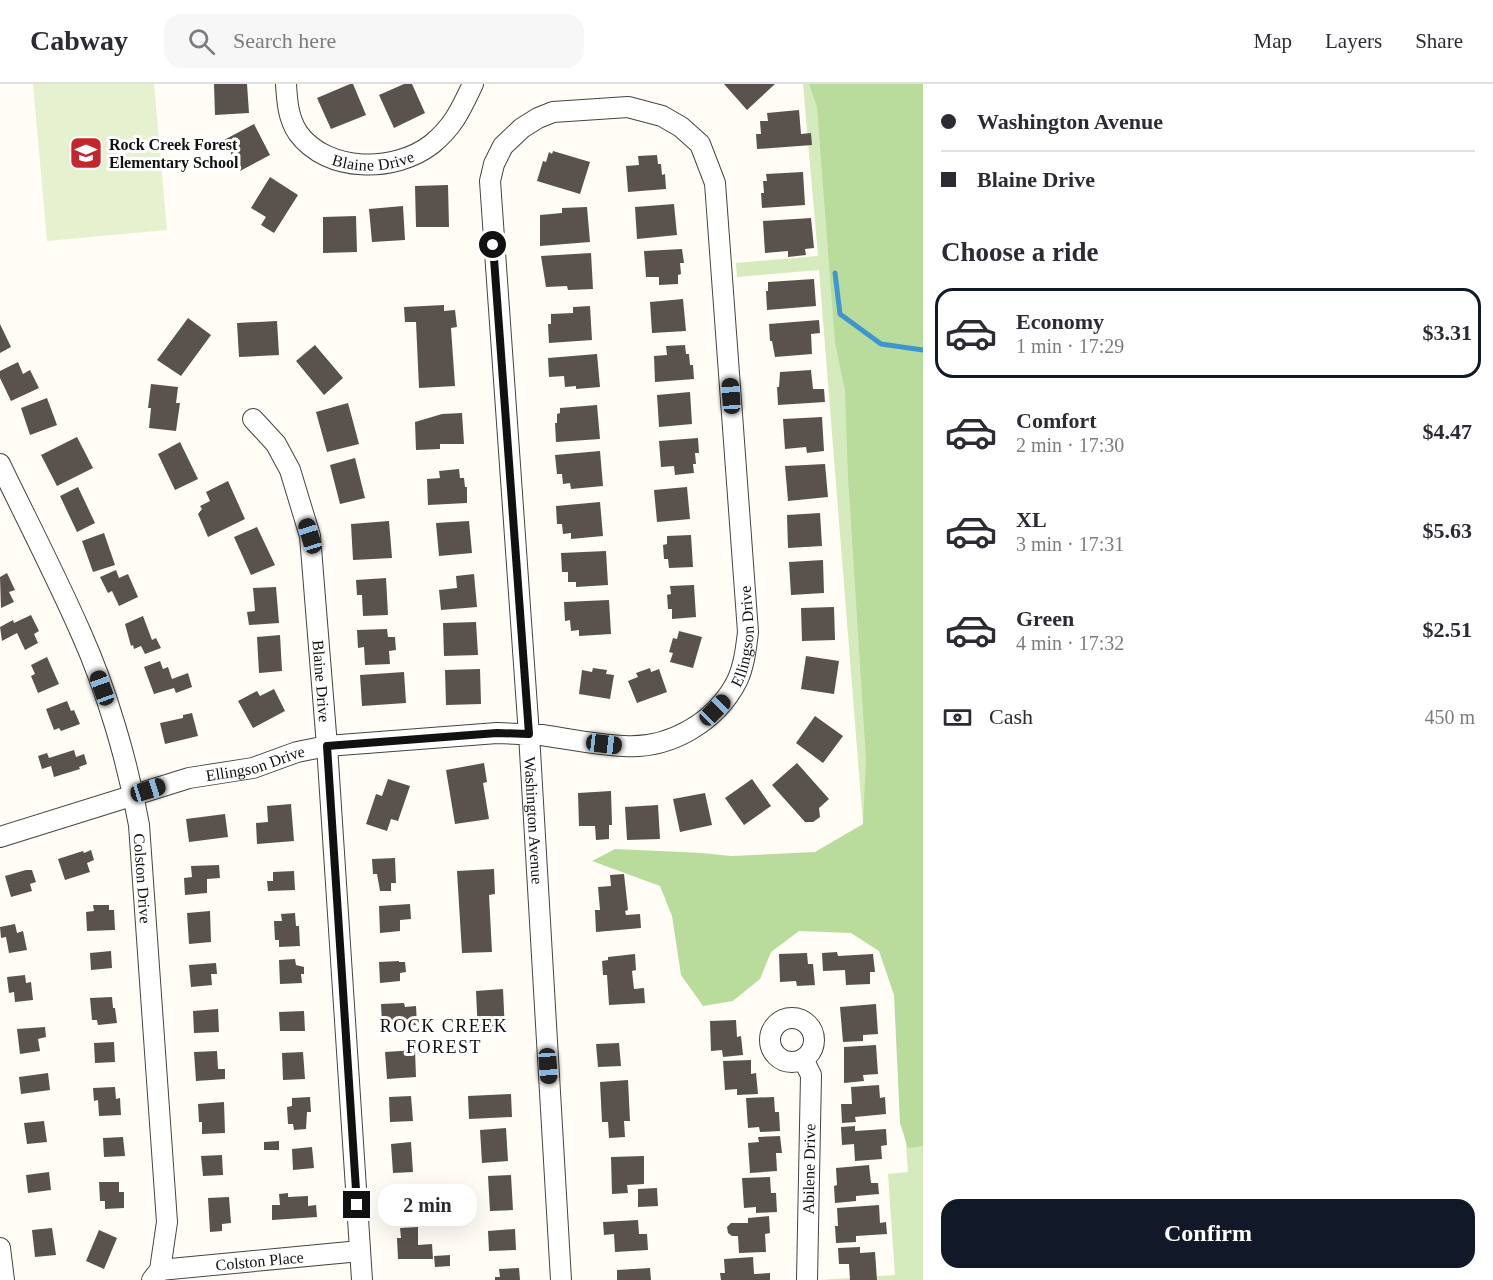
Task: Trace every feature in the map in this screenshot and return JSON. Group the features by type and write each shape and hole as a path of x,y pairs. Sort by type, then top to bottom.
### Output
{"street":[{"name":"Blaine Drive","path":"286,84 288,112 297,132 312,147 328,157 363,165 395,161 430,145 454,123 473,84"},
{"name":"Ellingson Drive","path":"0,837 189,778 253,768 297,752 327,746 497,733 529,734 625,746 655,744 675,739 702,723 728,697 744,661 748,632 715,183 700,144 681,127 662,116 628,107 553,112 522,128 503,146"},
{"name":"Washington Avenue","path":"503,146 494,164 490,181 490,198 529,734 561,1280"},
{"name":"Blaine Drive","path":"253,419 276,444 290,470 310,536 327,746 362,1280"},
{"name":"Colston Drive","path":"0,464 82,634 108,706 134,794 139,825 167,1222 156,1275"},
{"name":"Abilene Drive","path":"803,1059 811,1075 807,1280"},
{"path":"0,1248 4,1280"},
{"name":"Colston Place","path":"156,1275 360,1251"}],"green space":[{"path":"33,84 154,84 167,230 47,241"},
{"path":"803,84 923,84 923,1280 819,1280 895,1275 888,1174 908,1172 889,923 871,924 819,270 737,277 736,263 818,256"},
{"path":"809,84 923,84 923,1146 908,1148 900,1123 894,995 879,951 851,933 799,931 771,952 760,979 733,1001 703,1006 681,975 672,916 660,886 592,861 615,849 731,856 815,852 863,824 866,759 848,476 845,391 835,342 817,107"}],"building":[{"path":"214,84 247,84 249,113 215,115"},
{"path":"353,84 366,115 331,129 317,98"},
{"path":"404,84 412,84 425,113 394,128 379,95"},
{"path":"724,84 775,84 747,110"},
{"path":"799,110 801,134 811,133 812,145 757,149 756,134 761,134 760,121 768,121 767,113"},
{"path":"254,124 270,155 240,171 224,140"},
{"path":"553,151 590,162 580,194 537,181 543,161 546,162 549,152 552,154"},
{"path":"657,155 662,175 665,174 666,189 628,192 626,166 639,165 638,156"},
{"path":"803,172 805,205 762,208 761,193 764,193 763,181 767,181 766,174"},
{"path":"270,177 298,195 274,233 261,225 266,217 251,208"},
{"path":"448,185 449,227 416,227 415,186"},
{"path":"674,204 677,235 637,239 635,207"},
{"path":"403,206 405,240 372,242 369,209"},
{"path":"587,207 590,242 540,246 540,215 562,213 562,208"},
{"path":"356,216 357,252 323,253 323,217"},
{"path":"811,218 814,248 805,249 806,255 788,257 788,251 765,253 763,221"},
{"path":"682,249 684,263 680,263 681,274 678,275 678,284 659,285 659,277 646,277 644,251"},
{"path":"591,253 593,289 568,290 567,286 546,287 541,256"},
{"path":"814,279 816,306 767,310 768,282"},
{"path":"683,299 686,331 652,333 650,302"},
{"path":"444,305 444,311 455,310 457,327 451,328 455,386 419,388 416,322 405,322 404,307"},
{"path":"590,306 592,340 549,343 548,324 551,324 551,314 573,313 573,307"},
{"path":"188,318 211,335 181,376 157,360"},
{"path":"819,320 820,333 811,334 812,354 775,357 772,341 770,341 769,324"},
{"path":"277,321 279,355 239,357 237,323"},
{"path":"0,324 11,347 0,353"},
{"path":"315,345 343,378 324,395 296,361"},
{"path":"685,345 690,365 693,365 694,379 655,382 654,356 667,355 666,346"},
{"path":"597,354 600,387 576,389 576,386 565,387 564,376 549,377 548,358"},
{"path":"18,362 23,374 30,370 39,388 11,401 0,378 0,371"},
{"path":"811,370 813,389 824,389 825,402 778,405 777,387 779,387 780,372"},
{"path":"151,384 178,387 176,403 180,403 176,431 149,428 151,408 148,408"},
{"path":"690,392 692,424 659,427 657,395"},
{"path":"47,398 57,425 30,435 21,408"},
{"path":"348,403 359,444 327,452 316,412"},
{"path":"597,405 600,439 556,442 555,423 557,423 560,408"},
{"path":"462,413 464,444 440,444 440,449 416,450 415,422 442,414"},
{"path":"822,417 824,451 807,453 806,447 785,449 783,419"},
{"path":"77,437 93,468 57,486 41,455"},
{"path":"698,438 699,453 695,453 694,473 675,475 674,466 661,467 659,441"},
{"path":"180,442 198,479 175,490 158,454"},
{"path":"600,451 603,486 571,489 570,483 563,484 562,474 557,474 555,455"},
{"path":"355,458 365,498 340,504 330,465"},
{"path":"825,464 828,497 788,501 785,466"},
{"path":"459,469 460,478 464,478 465,487 467,487 467,503 428,505 427,479 440,478 439,471"},
{"path":"228,481 245,519 208,537 198,514 202,509 200,506 210,501 206,492"},
{"path":"78,487 95,523 77,532 60,496"},
{"path":"687,487 690,519 657,522 654,490"},
{"path":"600,502 603,536 571,539 571,533 563,534 562,524 557,524 556,506"},
{"path":"820,513 822,546 788,548 787,515"},
{"path":"389,521 392,558 353,560 351,524"},
{"path":"469,521 472,553 439,556 436,523"},
{"path":"257,527 275,565 251,575 234,537"},
{"path":"104,533 115,565 93,572 82,541"},
{"path":"691,535 693,567 669,568 668,559 664,559 663,545 667,544 667,536"},
{"path":"606,551 608,585 576,587 576,582 568,582 568,572 562,572 561,553"},
{"path":"823,560 824,593 791,595 789,562"},
{"path":"116,570 119,578 128,574 138,597 119,606 112,591 108,593 100,577"},
{"path":"7,573 15,590 9,592 14,602 1,608 0,577"},
{"path":"474,574 477,607 441,610 439,590 457,588 456,576"},
{"path":"386,578 388,615 363,616 362,595 357,595 356,580"},
{"path":"694,585 696,617 672,619 672,609 668,609 667,595 671,594 670,586"},
{"path":"276,587 279,623 249,625 247,612 255,611 253,588"},
{"path":"609,600 611,634 579,636 579,630 571,631 570,620 565,621 564,602"},
{"path":"834,607 835,640 802,641 801,608"},
{"path":"31,615 39,631 34,634 38,643 25,650 17,633 2,641 0,627 13,620 14,623"},
{"path":"143,616 152,640 156,638 161,648 145,654 141,646 134,649 133,645 131,646 125,624"},
{"path":"476,622 478,655 444,656 443,623"},
{"path":"387,629 388,637 395,637 396,650 389,651 390,664 365,665 364,647 358,648 357,630"},
{"path":"679,631 702,637 693,668 670,662 673,653 669,652 673,638 677,639"},
{"path":"280,635 282,671 259,673 257,637"},
{"path":"806,656 839,661 834,694 801,689"},
{"path":"47,657 59,684 38,693 31,676 35,674 31,665"},
{"path":"160,661 163,669 168,667 172,679 188,673 192,687 176,693 174,688 154,694 144,667"},
{"path":"593,668 607,670 606,674 614,675 610,699 579,694 582,670 592,672"},
{"path":"650,668 651,672 659,669 667,692 637,703 628,681 638,677 636,673"},
{"path":"480,669 481,704 446,705 445,670"},
{"path":"404,672 406,703 362,706 360,675"},
{"path":"274,689 285,711 253,728 238,701 257,691 260,696"},
{"path":"67,701 80,724 61,731 59,728 54,730 46,709"},
{"path":"192,713 198,736 165,744 160,723 183,718 183,715"},
{"path":"815,716 843,736 823,763 796,743"},
{"path":"74,750 76,757 84,754 87,764 79,767 80,769 54,777 51,766 42,769 38,756 47,753 49,758"},
{"path":"484,763 487,782 483,783 489,819 455,824 446,770"},
{"path":"797,763 829,799 819,808 820,817 813,822 805,822 772,785"},
{"path":"388,779 410,786 398,821 391,819 387,831 366,824 376,794 382,796"},
{"path":"752,779 771,806 744,825 725,798"},
{"path":"611,791 612,825 609,825 609,839 596,840 595,826 579,826 578,793"},
{"path":"705,793 712,825 680,832 673,799"},
{"path":"291,804 294,841 257,844 256,823 268,822 267,806"},
{"path":"658,805 660,839 627,840 625,807"},
{"path":"225,814 228,837 189,842 186,819"},
{"path":"91,850 94,860 87,863 90,872 65,880 58,859"},
{"path":"395,858 396,883 391,883 391,891 380,891 377,874 373,874 372,859"},
{"path":"219,865 220,878 207,879 207,893 185,895 184,878 192,877 191,866"},
{"path":"494,869 495,894 489,895 492,952 462,953 457,871"},
{"path":"32,870 36,882 30,884 32,891 11,897 5,876"},
{"path":"294,871 295,890 268,891 267,881 273,881 273,872"},
{"path":"624,874 628,910 625,911 626,915 640,914 641,928 596,932 595,910 600,910 598,887 611,886 610,875"},
{"path":"410,904 411,919 400,920 400,931 380,933 379,906"},
{"path":"93,905 109,905 109,910 114,910 115,930 87,931 86,912 94,911"},
{"path":"210,911 211,942 189,944 187,913"},
{"path":"295,913 296,926 299,926 300,946 279,947 279,940 275,940 274,921 282,921 281,914"},
{"path":"15,924 17,933 23,931 27,950 9,953 6,937 1,938 0,927"},
{"path":"111,951 112,968 91,970 90,953"},
{"path":"837,952 838,956 873,954 875,972 870,972 870,984 846,985 845,970 823,971 822,953"},
{"path":"807,953 808,964 813,964 815,985 797,986 796,981 780,982 779,954"},
{"path":"635,954 636,970 632,971 634,989 644,988 645,1003 609,1005 607,975 603,975 602,961 608,960 608,957"},
{"path":"295,959 296,965 304,967 304,974 301,974 302,983 280,984 279,960"},
{"path":"379,962 405,962 406,972 400,973 400,981 380,983"},
{"path":"216,963 217,974 211,974 212,985 191,987 189,965"},
{"path":"25,975 26,983 31,982 33,1000 15,1002 14,992 9,993 7,977"},
{"path":"503,989 505,1032 478,1034 476,991"},
{"path":"112,997 117,1023 98,1025 97,1020 92,1020 90,998"},
{"path":"404,1003 405,1007 416,1006 417,1025 404,1026 404,1022 382,1023 381,1004"},
{"path":"876,1004 878,1034 863,1035 863,1041 843,1042 840,1007"},
{"path":"218,1009 219,1032 194,1033 193,1011"},
{"path":"304,1011 305,1031 280,1031 279,1012"},
{"path":"736,1020 737,1037 741,1036 743,1055 723,1057 722,1050 711,1051 710,1021"},
{"path":"45,1027 46,1037 38,1039 40,1051 20,1054 17,1029"},
{"path":"114,1042 115,1062 95,1063 94,1043"},
{"path":"619,1043 621,1066 598,1067 596,1044"},
{"path":"876,1045 878,1074 863,1075 864,1081 844,1083 844,1047"},
{"path":"415,1050 416,1077 387,1079 385,1052"},
{"path":"217,1051 218,1069 225,1069 225,1079 196,1081 194,1052"},
{"path":"303,1052 305,1079 283,1080 282,1053"},
{"path":"751,1060 751,1074 756,1073 758,1094 737,1095 737,1089 725,1090 723,1061"},
{"path":"48,1073 50,1090 21,1094 19,1077"},
{"path":"628,1080 630,1121 624,1121 625,1137 609,1138 608,1122 602,1122 600,1082"},
{"path":"879,1085 880,1098 885,1097 886,1114 855,1117 856,1122 842,1123 841,1104 852,1104 851,1087"},
{"path":"115,1087 116,1099 120,1098 121,1115 99,1116 98,1100 94,1101 93,1088"},
{"path":"511,1094 512,1117 469,1119 468,1096"},
{"path":"411,1096 413,1121 390,1122 389,1097"},
{"path":"310,1097 311,1112 307,1112 306,1129 294,1130 293,1124 288,1124 287,1107 292,1106 292,1098"},
{"path":"774,1097 775,1112 779,1112 780,1131 760,1132 759,1127 748,1128 746,1098"},
{"path":"224,1102 225,1133 202,1134 198,1104"},
{"path":"44,1121 47,1142 27,1144 24,1123"},
{"path":"855,1126 855,1131 886,1129 887,1145 881,1146 882,1159 855,1161 854,1144 842,1145 841,1127"},
{"path":"506,1128 508,1161 482,1163 480,1130"},
{"path":"780,1136 782,1153 776,1153 777,1171 750,1173 748,1143 759,1142 758,1137"},
{"path":"123,1137 125,1156 104,1157 103,1138"},
{"path":"279,1141 279,1150 264,1150 264,1142"},
{"path":"411,1142 413,1172 393,1173 391,1144"},
{"path":"312,1147 314,1168 293,1170 292,1149"},
{"path":"222,1155 223,1175 203,1176 201,1156"},
{"path":"644,1156 644,1184 627,1185 628,1193 612,1194 611,1157"},
{"path":"869,1165 871,1183 878,1183 879,1194 856,1196 856,1201 835,1203 836,1168"},
{"path":"49,1172 51,1190 28,1193 26,1175"},
{"path":"511,1175 513,1210 490,1211 488,1176"},
{"path":"770,1177 771,1193 776,1193 777,1212 756,1213 756,1207 744,1208 742,1178"},
{"path":"99,1182 119,1182 119,1192 124,1192 124,1208 105,1209 105,1201 100,1201"},
{"path":"417,1186 418,1201 439,1200 439,1213 398,1214 397,1187"},
{"path":"657,1188 658,1206 638,1207 638,1189"},
{"path":"288,1193 288,1197 308,1196 308,1206 316,1205 317,1217 272,1220 272,1205 280,1205 279,1194"},
{"path":"229,1197 231,1223 222,1224 222,1231 210,1232 208,1198"},
{"path":"879,1205 880,1223 886,1222 887,1234 856,1236 856,1242 836,1243 837,1208"},
{"path":"769,1216 770,1233 765,1234 766,1252 739,1253 738,1236 728,1233 727,1227 731,1223 748,1223 748,1218"},
{"path":"638,1220 639,1234 647,1234 648,1250 615,1252 614,1234 604,1235 603,1222"},
{"path":"418,1227 418,1245 432,1244 433,1259 398,1259 397,1238 401,1238 400,1228"},
{"path":"52,1228 56,1255 35,1257 32,1230"},
{"path":"515,1229 516,1250 489,1251 488,1231"},
{"path":"99,1230 117,1238 104,1269 86,1261"},
{"path":"860,1247 860,1253 875,1252 877,1280 850,1280 849,1264 839,1264 838,1248"},
{"path":"450,1255 450,1266 435,1267 434,1256"},
{"path":"753,1257 754,1274 770,1273 770,1280 721,1280 720,1273 725,1273 724,1259"},
{"path":"519,1268 520,1280 495,1280 495,1277 500,1277 499,1269"},
{"path":"650,1268 651,1280 617,1280 617,1270"}],"waterway":[{"path":"835,273 840,314 881,344 923,350"}],"place":[{"name":"Rock Creek Forest Elementary School","path":"86,153"}],"district":[{"name":"ROCK CREEK FOREST","path":"444,1036"}],"route":[{"path":"357,1205 327,746 497,733 529,734 493,245"}]}
